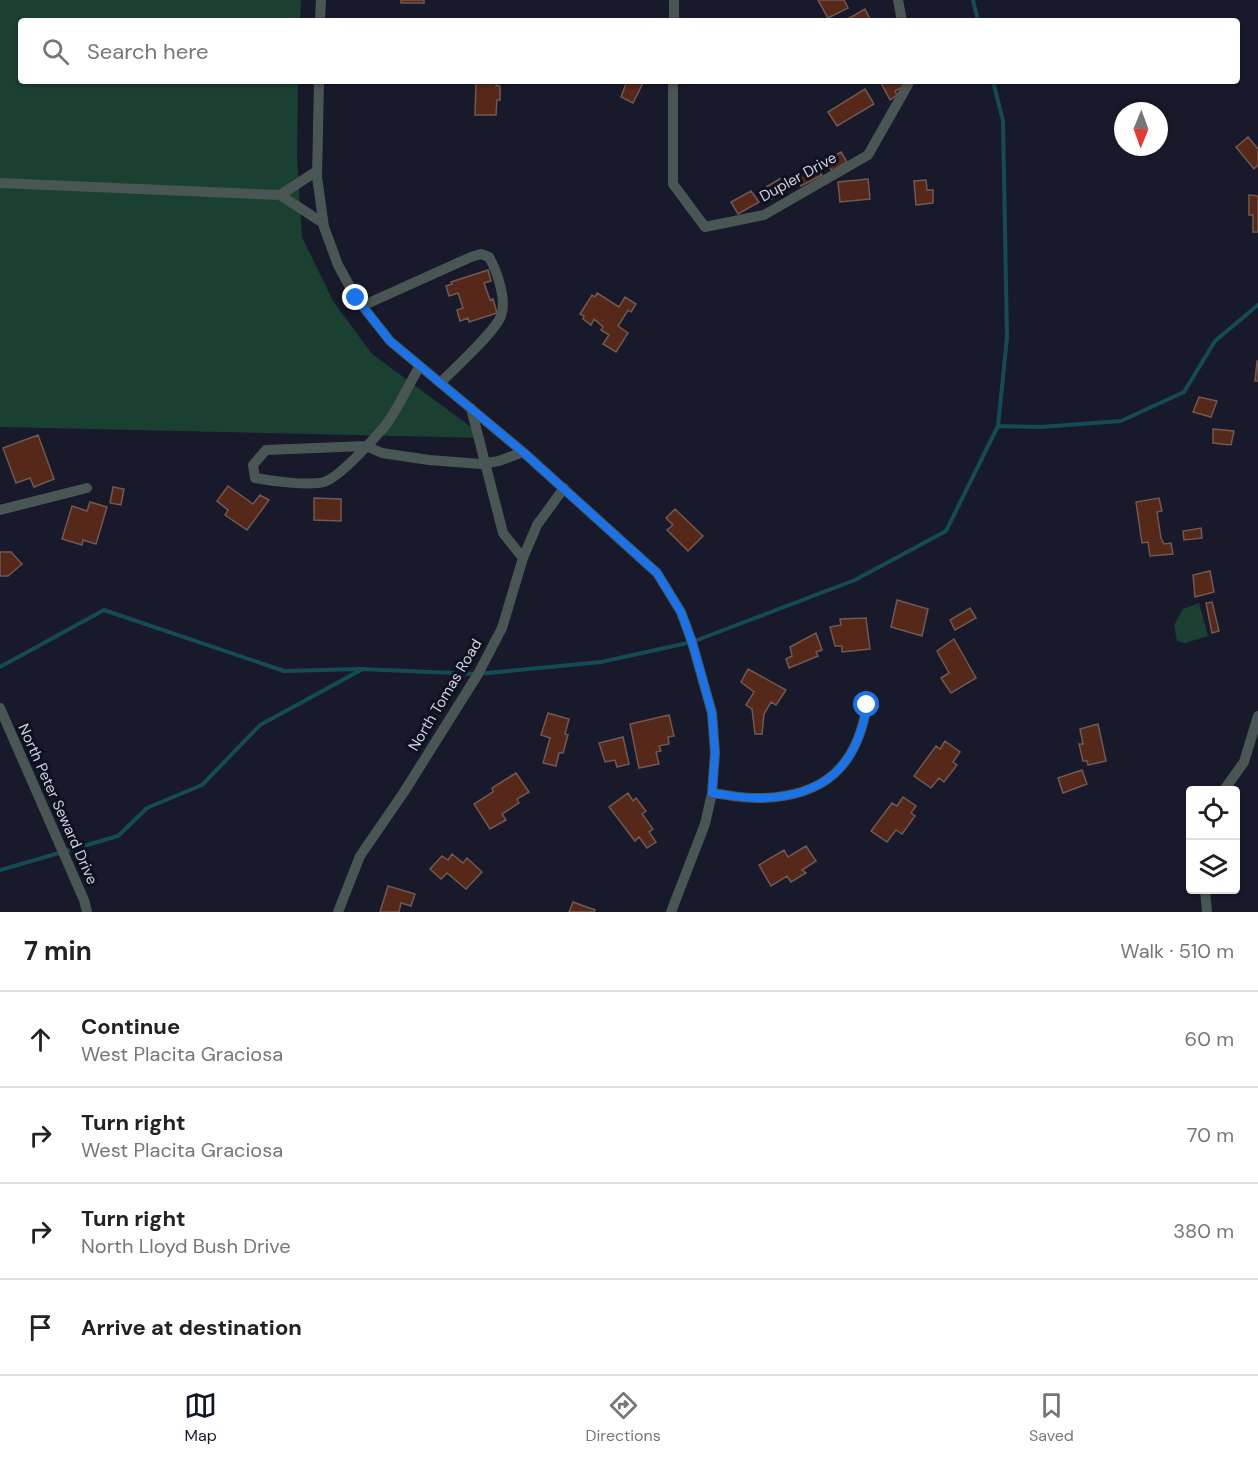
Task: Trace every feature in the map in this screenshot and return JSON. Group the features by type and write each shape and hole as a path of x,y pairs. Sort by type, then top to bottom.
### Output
{"street":[{"path":"320,18 321,0"},
{"path":"674,0 674,18"},
{"path":"898,0 901,18"},
{"path":"319,84 317,171 323,223 338,265 362,306 390,341 523,452 657,573 681,612 712,713 715,753 712,793 705,824 671,912"},
{"name":"Dupler Drive","path":"673,84 673,184 705,227 764,214 868,155 908,84"},
{"path":"280,195 317,171"},
{"path":"0,183 280,195 323,223"},
{"path":"362,306 471,257 481,254 489,256 496,270 503,305 501,316 493,328 440,383"},
{"path":"420,366 386,425 366,446 343,470 324,482 281,483 255,478 253,465 266,450 366,446 382,453 484,464 523,452"},
{"path":"471,408 503,533 522,558"},
{"path":"0,510 87,488"},
{"name":"North Tomas Road","path":"338,912 360,855 404,792 478,674 502,628 522,558 537,525 564,488"},
{"path":"712,793 760,798 796,795 822,784 842,767 856,745 863,730 867,705"},
{"name":"North Peter Seward Drive","path":"0,708 84,900 87,912"},
{"path":"1227,786 1244,762 1258,716"},
{"path":"1205,894 1207,912"}],"green space":[{"path":"0,0 301,0 300,18 18,18 18,84 298,84 297,158 302,237 333,301 372,354 486,438 0,427"},
{"path":"1199,603 1208,636 1185,643 1177,641 1174,625 1183,609"}],"building":[{"path":"401,0 424,0 424,3 401,3"},
{"path":"818,0 844,0 848,8 828,18"},
{"path":"865,9 870,18 849,18"},
{"path":"476,84 500,86 500,100 497,100 496,115 475,115"},
{"path":"626,84 642,84 633,103 621,97"},
{"path":"882,84 903,84 904,86 895,91 897,95 890,100"},
{"path":"865,89 874,104 837,126 828,112"},
{"path":"1248,137 1258,149 1258,165 1254,169 1236,147"},
{"path":"841,152 847,162 832,171 825,161"},
{"path":"812,165 822,175 801,186 796,177"},
{"path":"781,178 788,189 770,200 763,189"},
{"path":"868,179 870,199 840,202 838,182"},
{"path":"926,180 927,190 933,190 933,203 916,205 914,181"},
{"path":"751,191 759,202 738,214 731,202"},
{"path":"1249,195 1258,196 1258,232 1253,232 1253,215 1249,215"},
{"path":"488,270 491,281 484,283 490,300 493,299 497,313 469,322 468,318 460,321 457,310 463,308 458,293 449,296 446,286 452,284 451,282"},
{"path":"597,293 619,307 625,297 636,304 631,312 628,310 618,326 628,333 616,352 603,344 609,335 601,330 603,327 594,319 591,325 580,314 592,295 595,297"},
{"path":"1257,361 1258,381 1255,381"},
{"path":"1199,397 1217,401 1211,417 1193,412"},
{"path":"1213,429 1234,431 1231,445 1213,443"},
{"path":"38,435 54,479 34,487 30,478 16,483 3,448"},
{"path":"228,486 253,504 260,495 269,500 247,530 225,515 228,510 217,501"},
{"path":"113,487 124,489 121,505 110,503"},
{"path":"314,498 341,499 341,521 314,520"},
{"path":"1159,498 1162,511 1157,512 1161,538 1164,544 1171,543 1173,554 1150,556 1148,542 1142,543 1136,502"},
{"path":"90,502 107,507 96,544 83,540 82,545 62,539 72,506 87,511"},
{"path":"675,509 703,536 688,551 667,530 673,525 666,518"},
{"path":"1201,528 1202,538 1184,540 1183,531"},
{"path":"0,552 11,552 22,564 8,576 0,576"},
{"path":"1210,571 1214,592 1195,597 1193,575"},
{"path":"897,600 928,609 922,636 891,627"},
{"path":"1212,602 1219,631 1212,633 1206,603"},
{"path":"970,608 976,618 955,630 950,620"},
{"path":"866,618 870,649 842,652 842,646 835,646 830,627 841,625 840,619"},
{"path":"816,633 822,650 816,652 818,656 789,668 786,659 792,656 790,647"},
{"path":"954,639 976,678 951,693 941,678 949,673 937,651"},
{"path":"748,669 786,690 776,705 771,702 764,714 762,734 755,734 752,709 746,705 754,692 741,682"},
{"path":"548,713 569,719 565,734 568,735 563,753 559,753 556,766 543,763 550,738 541,735"},
{"path":"669,715 674,736 668,737 669,744 659,746 661,751 656,752 659,764 639,768 630,724"},
{"path":"1098,724 1106,761 1088,765 1087,761 1083,761 1079,744 1083,744 1080,729"},
{"path":"623,737 629,764 617,767 615,760 605,762 599,743"},
{"path":"945,741 960,752 953,762 957,765 944,782 939,778 931,788 914,776 936,746 940,749"},
{"path":"1082,770 1087,784 1063,793 1058,778"},
{"path":"516,773 529,792 517,799 519,803 502,814 506,820 490,829 474,804 493,792 492,788"},
{"path":"628,793 633,801 636,798 646,811 642,814 653,829 649,832 656,842 647,848 639,837 635,841 609,807"},
{"path":"903,797 916,806 911,813 915,816 902,834 896,830 887,842 871,831 892,803 897,806"},
{"path":"806,846 816,861 802,870 806,873 791,882 787,876 771,886 759,865 784,850 788,857"},
{"path":"452,854 463,863 467,858 482,872 466,889 447,873 441,879 430,869 442,856 448,860"},
{"path":"388,886 415,894 411,906 401,903 399,912 380,912"},
{"path":"573,902 595,910 594,912 569,912"}],"waterway":[{"path":"973,0 977,18"},
{"path":"0,667 104,610 284,671 361,669 478,674 601,662 692,642 855,580 946,531 998,426 1007,338 1003,121 994,84"},
{"path":"998,426 1041,427 1121,421 1184,392 1215,341 1258,305"},
{"path":"0,870 118,836 147,808 202,785 260,725 361,670"}],"route":[{"path":"356,298 390,341 523,452 657,573 670,591 692,642 712,713 715,753 712,793 760,798 796,795 822,784 842,767 856,745 863,730 867,705"}]}
